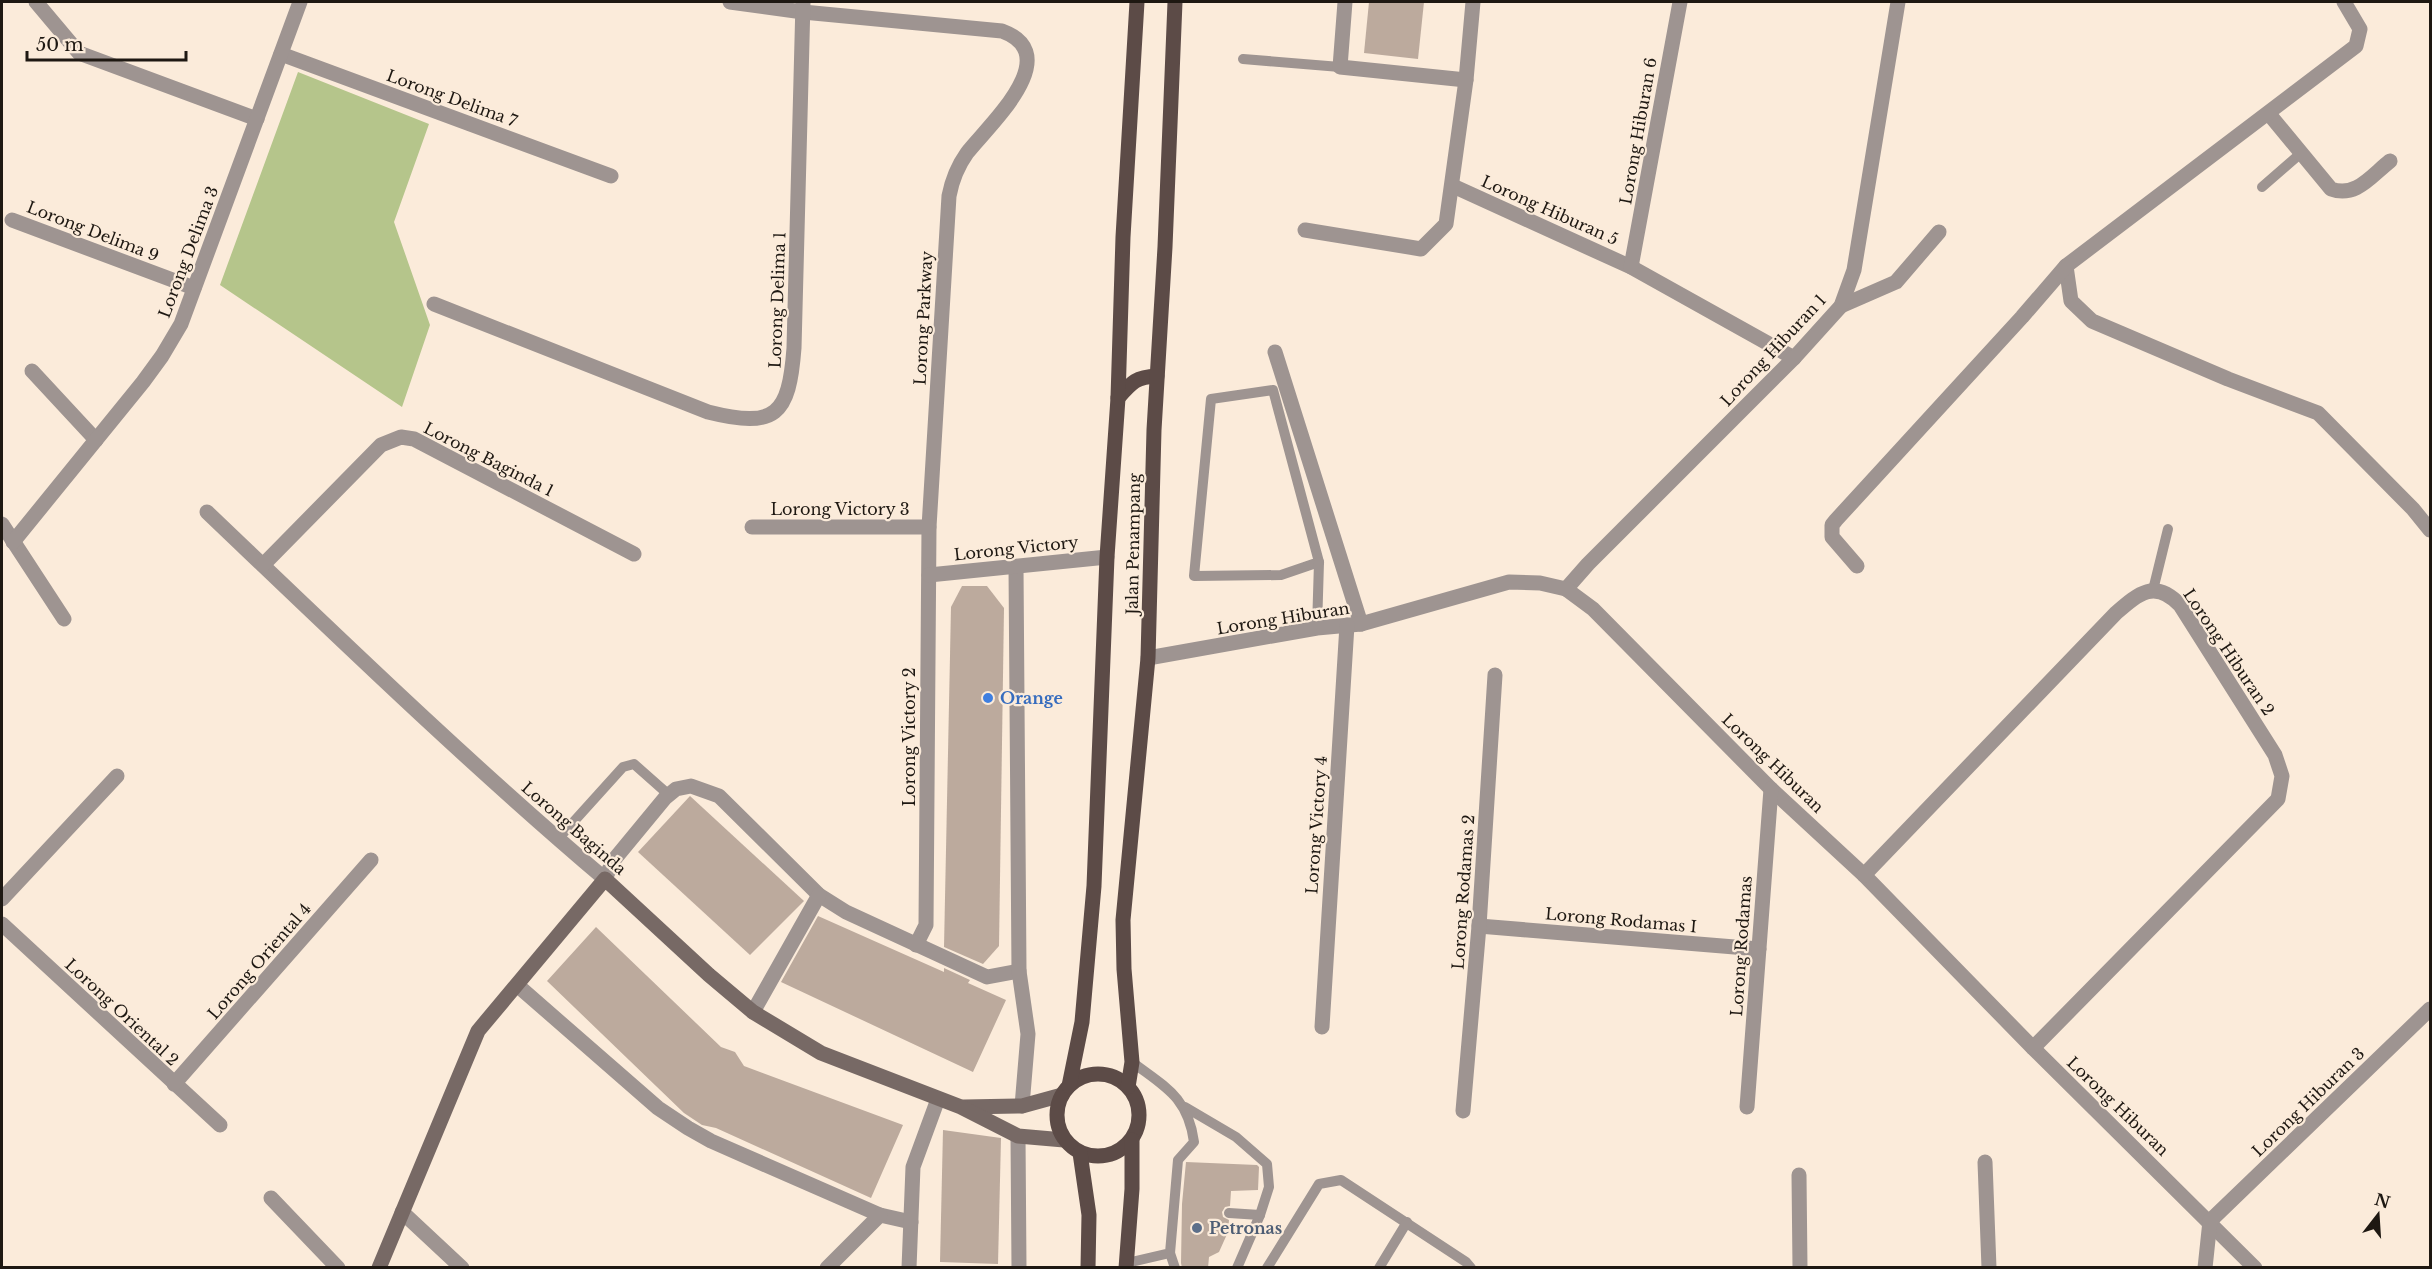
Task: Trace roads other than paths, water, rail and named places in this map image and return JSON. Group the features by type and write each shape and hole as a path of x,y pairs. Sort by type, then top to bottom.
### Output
{"main road":[{"name":"Jalan Penampang","path":"1065,1090 1082,1022 1094,886 1107,557 1118,398 1123,237 1137,2"},
{"name":"Jalan Penampang","path":"1128,1087 1132,1062 1124,969 1123,920 1148,658 1154,430 1175,2"},
{"path":"1118,398 1142,376 1157,376"},
{"path":"1126,1265 1132,1189 1132,1140 1139,1122 1138,1103 1128,1087 1115,1077 1099,1074 1083,1077 1065,1090 1057,1110 1058,1126 1064,1140 1080,1153 1098,1157 1117,1152 1132,1140"},
{"path":"1080,1153 1089,1215 1088,1268"}],"street":[{"path":"36,2 79,53 257,119"},
{"name":"Lorong Delima 3","path":"13,542 162,356 181,324 300,2"},
{"path":"730,2 803,7"},
{"path":"1345,2 1340,67 1466,80"},
{"path":"1305,230 1421,249 1446,224 1466,80 1473,2"},
{"name":"Lorong Hiburan 6","path":"1631,267 1680,2"},
{"name":"Lorong Hiburan 1","path":"1566,589 1588,564 1794,358 1841,306 1854,270 1898,2"},
{"path":"1857,566 1832,537 1832,525 2066,266 2356,46 2360,29 2344,2"},
{"name":"Lorong Parkway","path":"803,7 990,29 1014,35 1023,45 1028,61 1020,84 1004,111 958,167 949,196 929,527"},
{"name":"Lorong Delima 1","path":"434,304 708,412 736,419 766,417 777,411 785,400 792,381 803,7"},
{"name":"Lorong Delima 7","path":"281,54 611,176"},
{"path":"2269,114 2324,182 2331,189 2341,193 2352,192 2390,161"},
{"name":"Lorong Hiburan 5","path":"1453,186 1631,267 1794,358"},
{"name":"Lorong Delima 9","path":"12,220 194,288"},
{"path":"1841,306 1896,282 1939,232"},
{"path":"2066,266 2071,301 2092,321 2228,379 2318,413 2413,509 2430,530"},
{"path":"1275,352 1354,625"},
{"path":"32,371 96,440"},
{"name":"Lorong Baginda 1","path":"263,566 381,445 401,437 414,440 634,554"},
{"name":"Lorong Baginda","path":"207,512 410,707 605,879 708,975 753,1012 820,1053 961,1107 1018,1136 1064,1140"},
{"path":"2,525 64,619"},
{"name":"Lorong Victory 3","path":"752,527 929,527"},
{"name":"Lorong Victory 2","path":"915,945 926,925 929,527"},
{"name":"Lorong Victory","path":"929,575 1107,557"},
{"path":"1016,567 1020,971 1028,1034 1022,1106"},
{"name":"Lorong Hiburan","path":"1148,658 1317,628 1354,625 1509,582 1540,583 1566,589 1593,609 1771,789 1864,875 2033,1048 2255,1268"},
{"path":"1864,875 2116,613 2132,599 2153,590"},
{"name":"Lorong Hiburan 2","path":"2033,1048 2278,799 2282,776 2275,754 2180,605 2168,593 2153,590"},
{"name":"Lorong Victory 4","path":"1322,1028 1354,625"},
{"name":"Lorong Rodamas 2","path":"1463,1111 1479,926 1495,675"},
{"path":"2,899 117,776"},
{"path":"379,1268 478,1031 605,879 613,861 676,789 690,786 720,796 819,895 846,912 987,977 1020,971"},
{"name":"Lorong Rodamas","path":"1747,1107 1771,789"},
{"name":"Lorong Oriental 4","path":"174,1084 371,860"},
{"path":"753,1012 819,895"},
{"name":"Lorong Oriental 2","path":"2,924 220,1125"},
{"name":"Lorong Rodamas I","path":"1479,926 1759,949"},
{"path":"517,985 658,1107 688,1128 711,1141 880,1215 911,1222"},
{"name":"Lorong Hiburan 3","path":"2210,1221 2430,1008"},
{"name":"Lorong Baginda","path":"961,1107 1022,1106 1065,1090"},
{"path":"909,1268 914,1167 938,1100"},
{"path":"1018,1136 1019,1268"},
{"path":"1985,1162 1989,1268"},
{"path":"1798,1175 1800,1268"},
{"path":"271,1198 338,1268"},
{"path":"402,1212 462,1268"},
{"path":"827,1268 880,1215"},
{"path":"2205,1268 2210,1221"}],"lane":[{"path":"1243,59 1340,67"},
{"path":"2262,187 2300,154"},
{"path":"1317,628 1319,562 1273,390 1211,399 1194,576 1281,575 1319,562"},
{"path":"2153,590 2168,529"},
{"path":"558,839 623,767 628,765 634,764 669,795"},
{"path":"1132,1062 1168,1089 1184,1107 1191,1122 1194,1142 1178,1160 1177,1211 1170,1253 1175,1268"},
{"path":"1184,1107 1236,1137 1267,1164 1269,1187 1260,1215 1237,1268"},
{"path":"1267,1268 1319,1184 1341,1180 1407,1222 1466,1262 1471,1268"},
{"path":"1229,1213 1260,1215"},
{"path":"1379,1268 1407,1222"},
{"path":"1126,1265 1170,1253"}],"place":[{"name":"Orange","path":"988,698"},
{"name":"Petronas","path":"1197,1228"}]}
